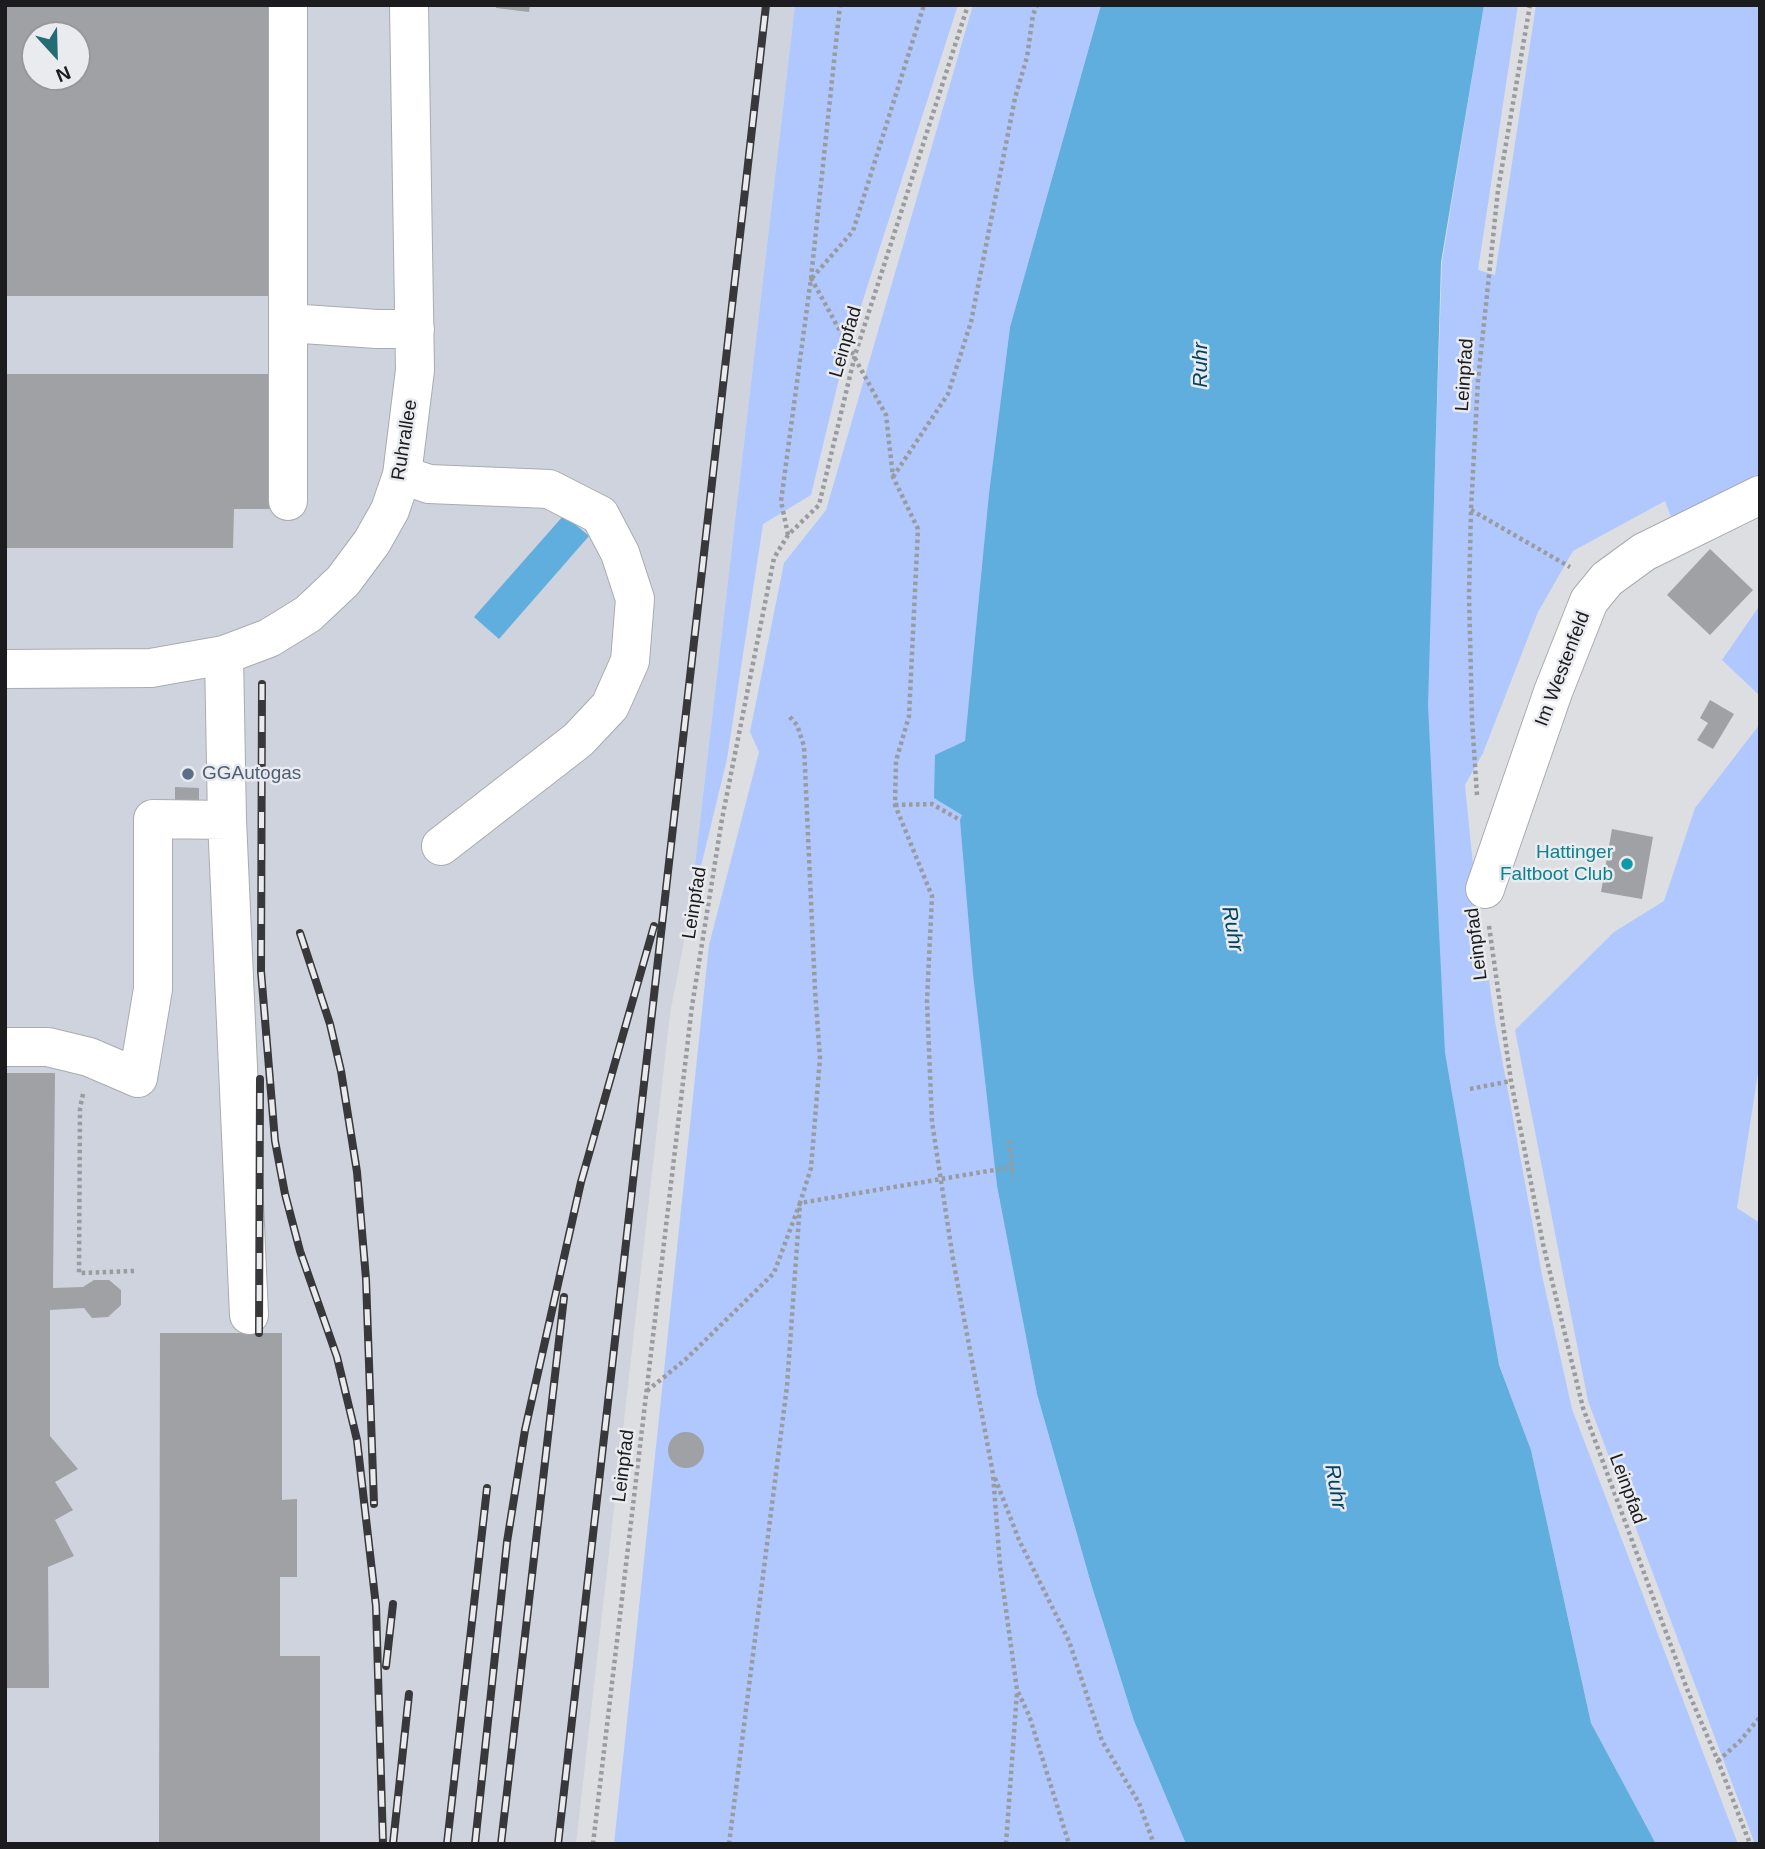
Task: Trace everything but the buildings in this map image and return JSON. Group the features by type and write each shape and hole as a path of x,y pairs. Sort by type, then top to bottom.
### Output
{"street":[{"path":"288,5 288,501"},
{"name":"Ruhrallee","path":"5,669 151,668 224,655 269,638 307,614 343,581 372,542 390,510 402,475 415,370 410,5"},
{"path":"288,323 415,329"},
{"path":"402,475 429,484 549,489 600,516 620,553 635,599 630,661 610,706 578,740 441,846"},
{"name":"Im Westenfeld","path":"1485,889 1553,692 1589,601 1602,585 1644,552 1760,495"},
{"path":"224,655 226,820 249,1315"},
{"path":"5,1047 48,1047 89,1057 138,1079 153,989 153,819 226,820"}],"path":[{"path":"788,535 781,501 811,278 840,5"},
{"path":"811,278 853,231 924,5"},
{"name":"Leinpfad","path":"593,1844 692,1006 722,819 775,558 788,535 819,505 855,355 968,5"},
{"path":"893,477 947,394 971,322 1015,98 1027,57 1037,5"},
{"name":"Leinpfad","path":"1477,799 1469,653 1471,509 1478,380 1490,247 1530,5"},
{"path":"811,278 886,415 893,477 918,529 909,716 896,761 895,805 932,896 927,1001 932,1122 993,1474 1000,1566 1017,1690 1006,1844"},
{"path":"1471,509 1602,585"},
{"path":"647,1391 686,1359 774,1273 811,1168 820,1058 804,746 797,725 788,715"},
{"path":"895,805 932,803 960,820"},
{"name":"Leinpfad","path":"1485,889 1511,1081 1543,1244 1583,1408 1687,1689 1750,1844"},
{"path":"89,1057 80,1108 79,1273 134,1271"},
{"path":"1470,1089 1511,1081"},
{"path":"1009,1141 1013,1177"},
{"path":"800,1203 1012,1167"},
{"path":"729,1844 787,1386 800,1203"},
{"path":"993,1474 1019,1540 1069,1641 1102,1741 1139,1803 1154,1844"},
{"path":"1017,1690 1029,1715 1069,1844"},
{"path":"1718,1760 1740,1741 1760,1717"}],"shaded area":[{"path":"5,5 795,5 689,916 670,1014 576,1844 5,1844"},
{"path":"795,5 958,5 843,362 811,495 763,524 727,759 689,916"},
{"path":"973,5 1101,5 1010,327 989,493 965,742 962,815 997,1186 1037,1394 1092,1587 1134,1721 1186,1844 614,1844 709,945 759,752 750,732 784,563 826,510"},
{"path":"1484,5 1518,5 1478,270 1495,275 1536,5 1760,5 1760,485 1674,525 1665,501 1573,551 1538,612 1483,753 1465,785 1475,885 1495,1021 1542,1275 1572,1409 1738,1844 1656,1844 1591,1723 1531,1450 1499,1365 1441,1053 1427,705 1442,262"},
{"path":"1760,605 1760,696 1722,660"},
{"path":"1760,724 1760,1060 1737,1208 1760,1223 1760,1844 1755,1844 1588,1401 1515,1030 1614,932 1664,901 1695,808"}],"water":[{"name":"Ruhr","path":"1101,5 1484,5 1441,262 1428,705 1445,1053 1499,1365 1531,1450 1591,1723 1656,1844 1186,1844 1134,1721 1092,1587 1037,1394 997,1186 973,974 960,820 962,815 934,798 935,755 965,741 989,493 1010,327"},
{"path":"564,515 589,536 499,639 474,617"}],"railway":[{"path":"558,1844 766,5"},
{"path":"262,684 261,971 275,1141 300,1251 337,1357 357,1440 376,1606 383,1844"},
{"path":"475,1844 507,1542 525,1430 581,1182 654,926"},
{"path":"300,933 330,1024 341,1071 357,1172 366,1279 374,1504"},
{"path":"259,1333 260,1079"},
{"path":"501,1844 564,1297"},
{"path":"447,1844 487,1488"},
{"path":"386,1666 393,1604"},
{"path":"393,1844 409,1694"}],"place":[{"name":"GGAutogas","path":"188,774"},
{"name":"Hattinger Faltboot Club","path":"1627,864"}]}
